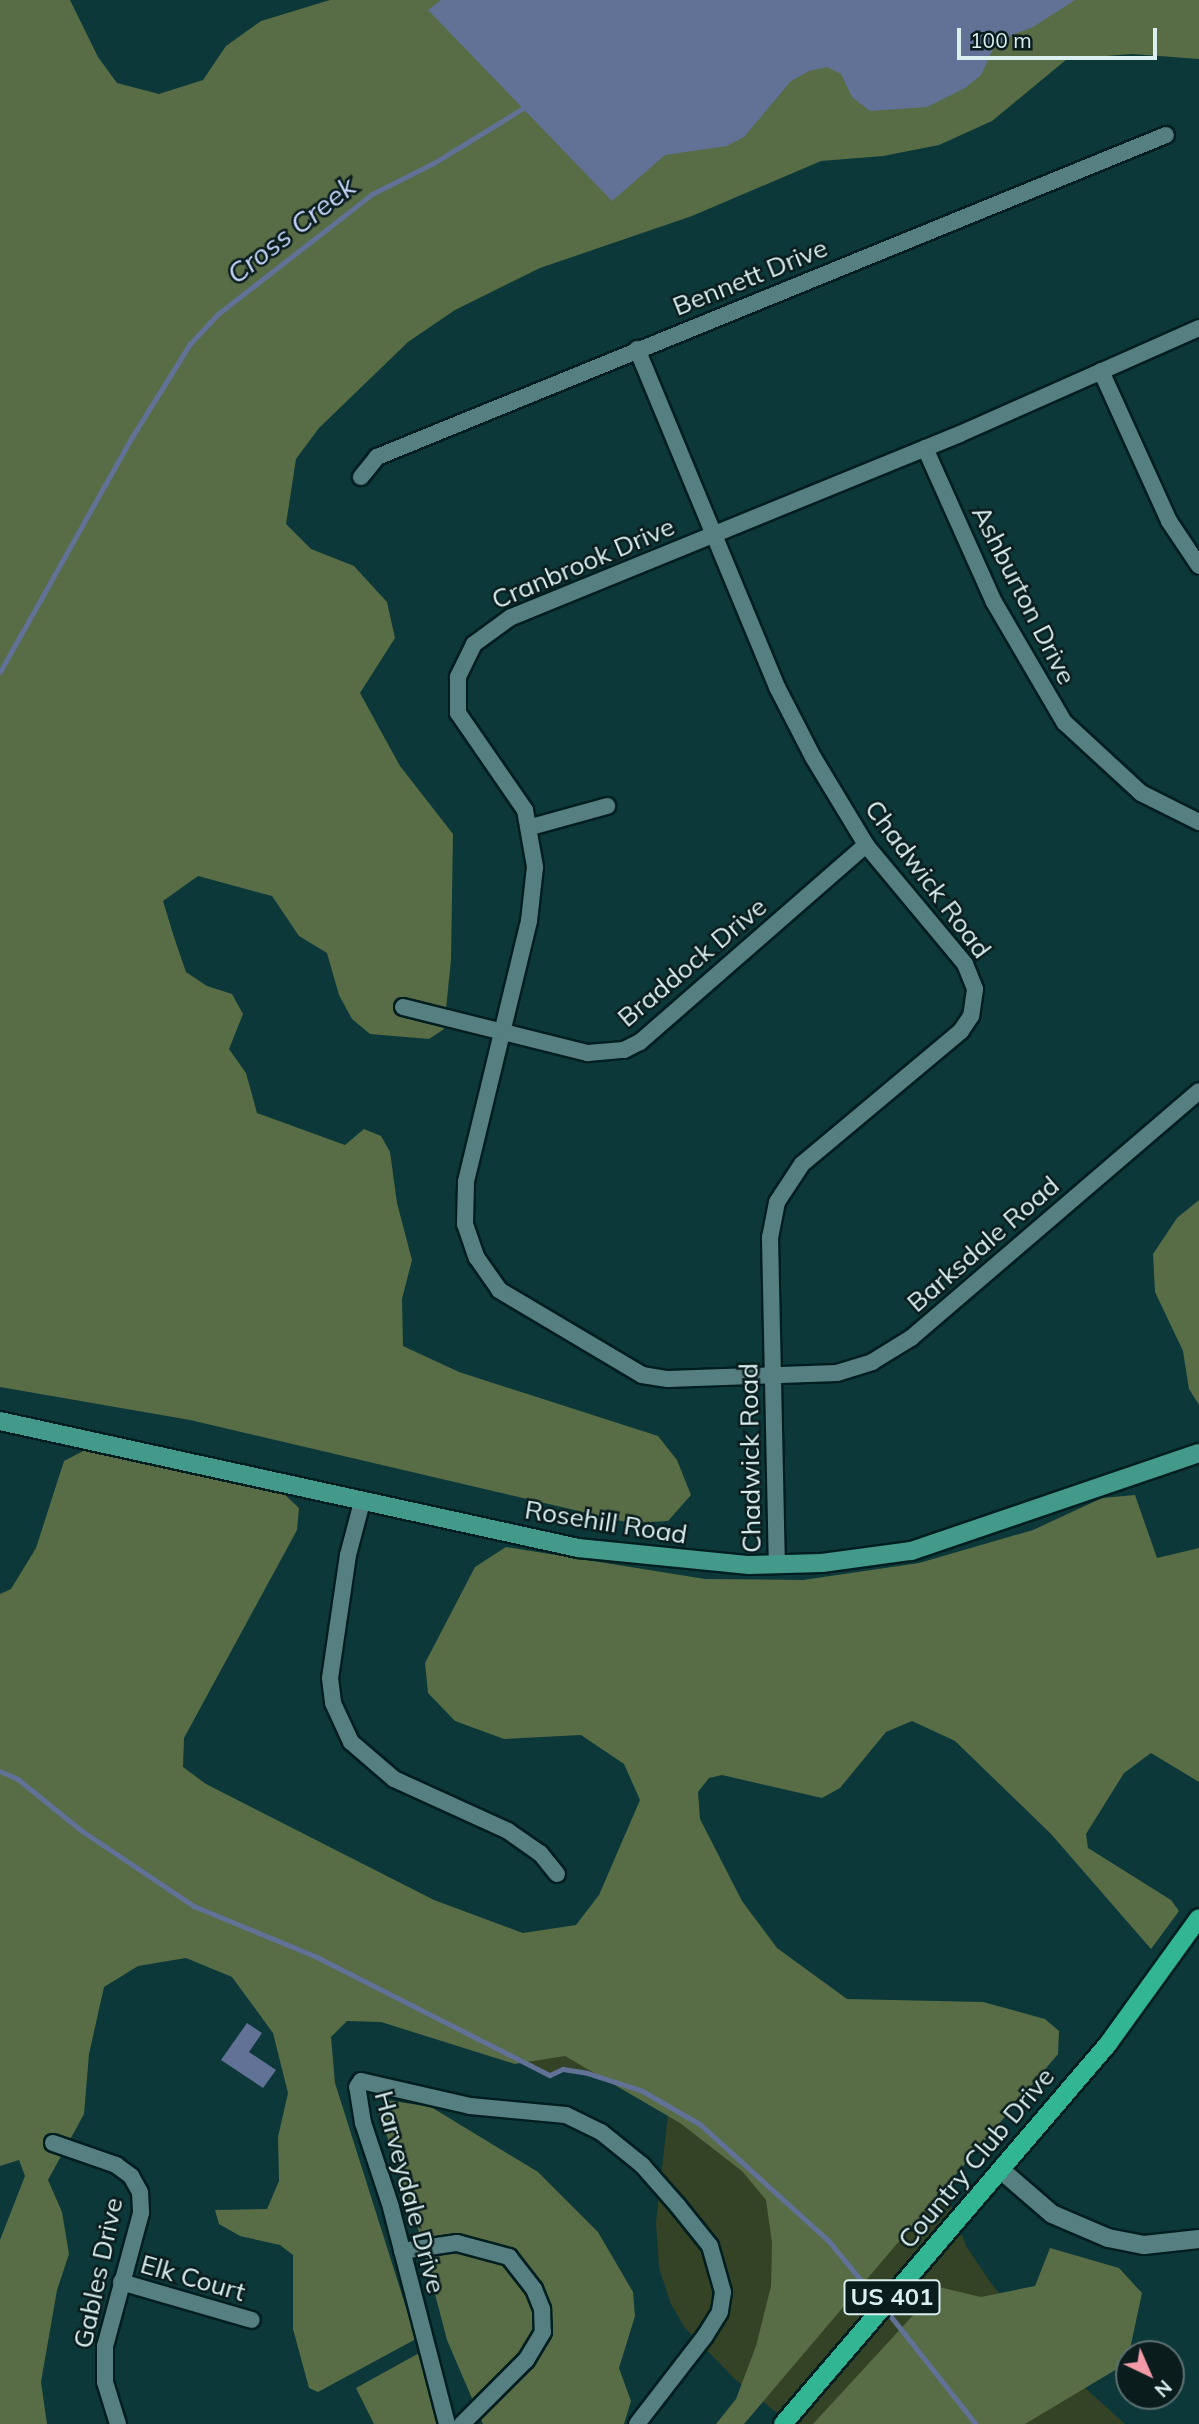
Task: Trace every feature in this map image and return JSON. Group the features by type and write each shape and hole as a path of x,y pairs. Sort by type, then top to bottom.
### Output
{"main road":[{"name":"Rosehill Road","path":"0,1421 362,1503 632,1557 777,1565 867,1558 924,1547 1199,1453"},
{"name":"Country Club Drive","path":"783,2424 1108,2043 1199,1918"}],"street":[{"name":"Bennett Drive","path":"361,477 377,457 1166,135"},
{"name":"Cranbrook Drive","path":"773,1377 668,1380 642,1375 499,1290 473,1250 462,1206 533,903 531,827 516,795 458,713 458,677 474,644 511,617 925,448 1199,328"},
{"name":"Chadwick Road","path":"637,349 777,687 866,845 965,964 975,989 974,1007 961,1031 802,1164 785,1185 771,1237 777,1565"},
{"path":"1101,371 1169,521 1199,566"},
{"name":"Ashburton Drive","path":"925,448 994,602 1063,722 1141,793 1199,822"},
{"path":"531,827 607,806"},
{"name":"Braddock Drive","path":"404,1007 597,1054 632,1046 866,845"},
{"name":"Barksdale Road","path":"773,1377 837,1373 896,1349 1199,1091"},
{"path":"362,1503 348,1555 330,1678 333,1703 351,1742 394,1779 508,1831 540,1853 556,1874"},
{"name":"Harveydale Drive","path":"447,2424 402,2251 367,2137 357,2083 470,2106 566,2115 601,2132 642,2165 710,2246 723,2292 720,2312 705,2336 637,2424"},
{"name":"Gables Drive","path":"53,2143 116,2165 136,2183 141,2213 121,2282 104,2364 108,2400 118,2424"},
{"path":"1001,2170 1052,2214 1108,2238 1144,2245 1199,2239"},
{"path":"402,2251 457,2243 509,2257 534,2289 542,2309 543,2332 526,2360 462,2424"},
{"name":"Elk Court","path":"121,2282 252,2320"}],"green space":[{"path":"0,0 70,0 98,57 117,83 159,94 203,80 226,46 261,21 330,0 1199,0 1199,59 1132,54 1067,59 992,121 939,145 883,156 821,161 692,216 540,268 455,310 408,342 319,428 296,459 286,524 311,549 354,566 387,602 395,638 360,693 400,766 453,834 451,960 444,1029 429,1039 370,1034 352,1019 339,995 327,953 299,936 272,896 198,876 163,901 186,972 207,986 232,994 243,1014 229,1049 246,1073 257,1113 345,1145 364,1129 381,1136 390,1152 397,1203 412,1260 402,1299 403,1346 459,1372 658,1436 677,1460 691,1495 668,1521 630,1523 190,1420 0,1387"},
{"path":"1199,1200 1199,1405 1189,1389 1183,1351 1155,1292 1153,1254 1177,1218"},
{"path":"85,1450 283,1493 299,1508 297,1530 184,1738 183,1767 206,1784 434,1900 523,1933 576,1925 599,1895 640,1800 624,1764 581,1735 504,1739 455,1721 428,1693 425,1663 475,1567 506,1547 705,1579 803,1580 919,1563 1033,1530 1102,1498 1135,1495 1157,1558 1199,1548 1199,1782 1151,1753 1124,1773 1086,1834 1088,1848 1171,1900 1179,1911 1151,1949 1051,1834 955,1741 912,1721 886,1732 840,1788 822,1798 722,1775 709,1778 698,1792 700,1819 742,1901 777,1948 847,1999 983,2002 1045,2019 1059,2031 1058,2054 744,2424 716,2424 736,2399 756,2346 771,2286 772,2243 766,2200 742,2171 680,2123 565,2056 515,2064 381,2022 347,2021 331,2037 335,2083 416,2339 318,2392 309,2388 293,2329 293,2255 280,2245 240,2236 219,2224 215,2210 267,2209 279,2181 278,2137 288,2093 273,2033 232,1977 186,1958 138,1966 104,1987 89,2054 84,2114 48,2180 62,2212 69,2254 57,2290 41,2382 47,2424 0,2424 0,2240 25,2176 19,2160 0,2166 0,1594 11,1589 36,1548 64,1461"},
{"path":"295,1839 416,1891 932,2152 966,2246 991,2283 1051,2357 1125,2424 791,2424 736,2380 685,2328 671,2304 659,2268 656,2222 669,2105 641,2090 587,2073 563,2069 550,2075 315,1956"},
{"path":"387,2100 431,2107 538,2172 598,2232 633,2292 635,2316 619,2368 631,2401 624,2424 483,2424 447,2340 416,2221 378,2110"},
{"path":"1050,2248 1119,2268 1142,2293 1132,2340 1115,2340 1115,2370 1025,2424 813,2424 939,2287 981,2297 1035,2286"},
{"path":"421,2352 439,2424 374,2424 356,2388"}],"water":[{"path":"441,0 1075,0 1033,27 1014,34 993,49 981,75 965,88 927,107 870,111 852,97 841,74 827,67 809,71 791,81 744,137 727,146 665,155 612,201 428,10"},
{"path":"247,2023 262,2033 249,2052 276,2070 263,2088 221,2060"}],"waterway":[{"name":"Cross Creek","path":"0,672 132,437 190,344 218,314 372,194 434,163 525,107"},
{"path":"0,1771 18,1779 81,1830 194,1906 315,1956 550,2075 563,2069 587,2073 641,2090 700,2124 829,2241 880,2303"},
{"path":"886,2310 976,2424"}]}
